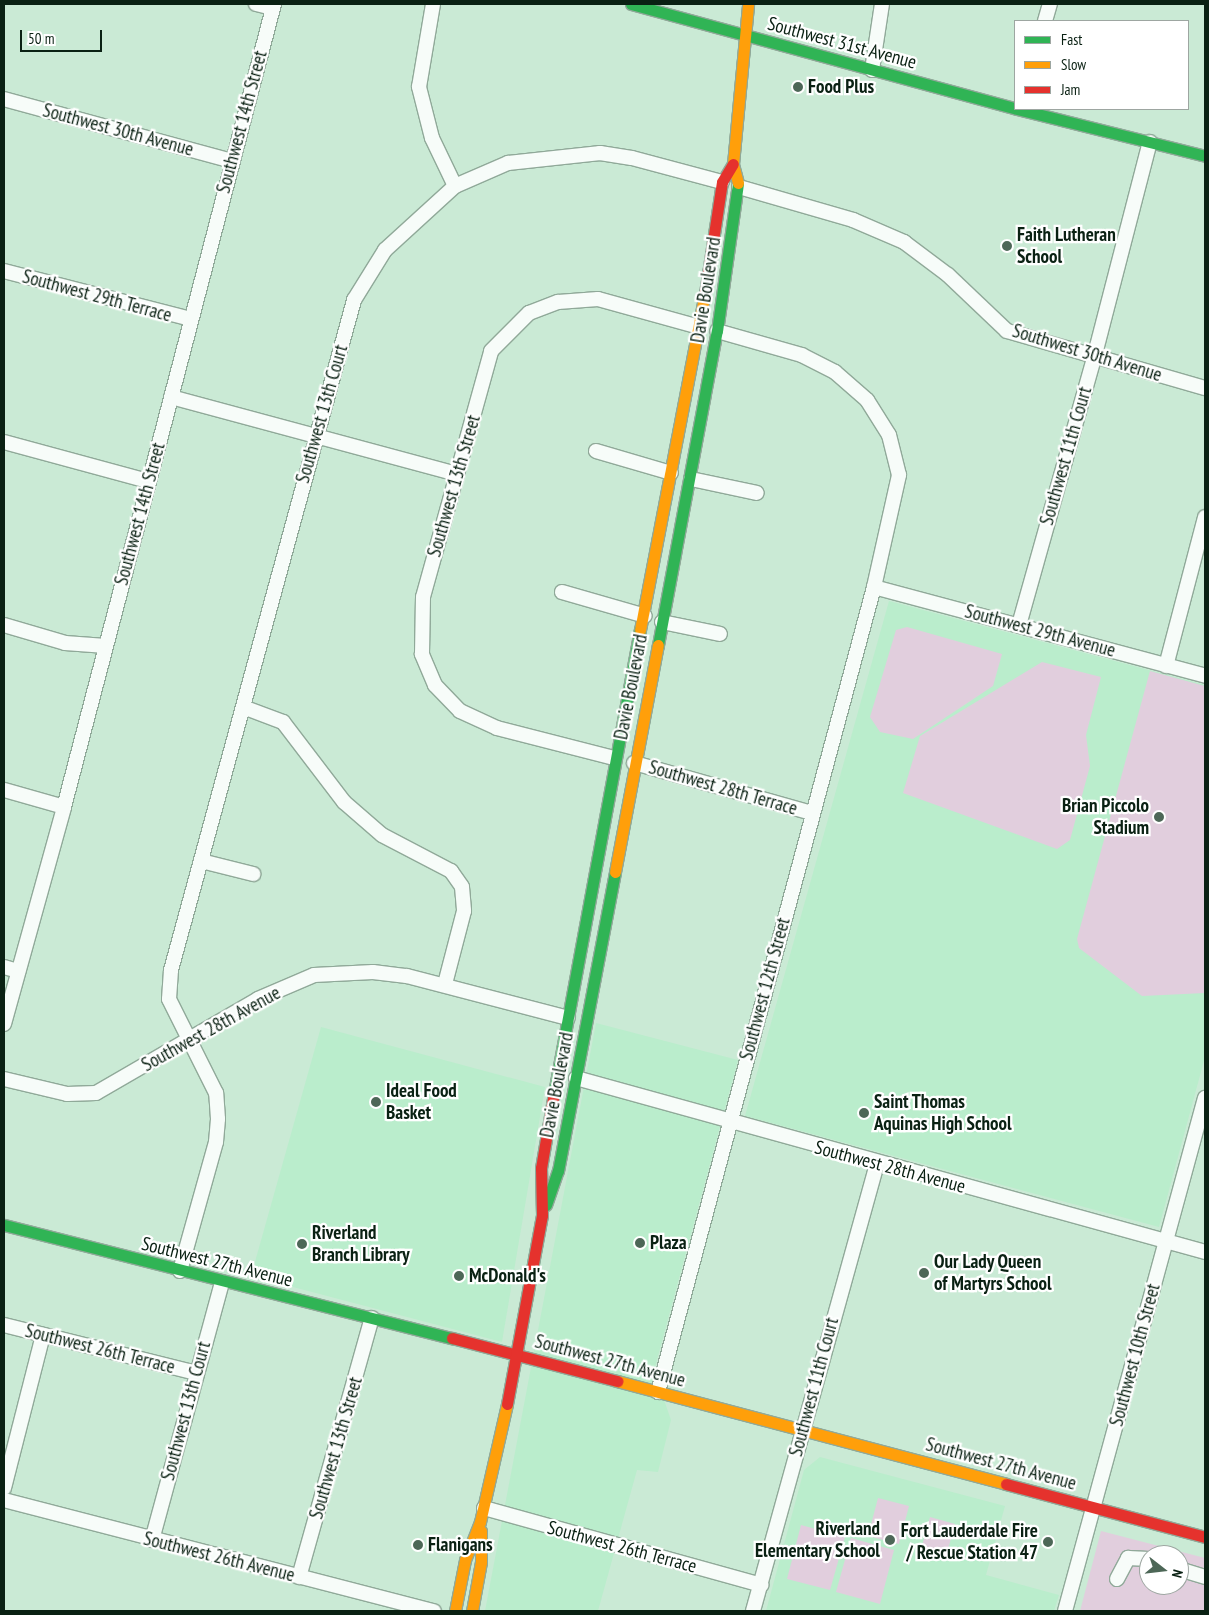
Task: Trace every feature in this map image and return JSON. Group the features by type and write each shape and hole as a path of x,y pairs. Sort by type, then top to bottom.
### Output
{"main road":[{"name":"Southwest 31st Avenue","path":"631,4 1014,108"},
{"name":"Davie Boulevard","path":"455,1611 465,1560 484,1508 518,1355 542,1215 558,1171 634,763 691,479 740,187 733,164 748,4"},
{"name":"Southwest 31st Avenue","path":"1023,110 1205,156"},
{"name":"Davie Boulevard","path":"542,1215 541,1168 614,758 645,616 700,327 722,182 733,164"},
{"path":"712,257 709,320 717,332"},
{"path":"645,616 653,630 652,675"},
{"path":"568,1018 566,1064 568,1072 576,1078"},
{"name":"Southwest 27th Avenue","path":"4,1225 222,1282 518,1355 1205,1536"},
{"name":"Davie Boulevard","path":"472,1611 481,1562 480,1522"}],"street":[{"path":"256,4 273,6"},
{"path":"433,4 419,87 432,138 455,186 508,163 600,153 632,158 722,182"},
{"path":"872,70 882,4"},
{"path":"1045,20 1050,4"},
{"name":"Southwest 14th Street","path":"4,1024 64,807 273,6"},
{"name":"Southwest 30th Avenue","path":"4,99 232,161"},
{"name":"Southwest 11th Court","path":"1019,625 1094,358 1150,142"},
{"name":"Southwest 13th Court","path":"180,1271 216,1142 218,1119 216,1094 169,1000 171,970 315,435 354,300 385,250 455,186"},
{"name":"Southwest 30th Avenue","path":"740,187 853,220 904,242 948,275 1007,331 1094,358 1205,388"},
{"name":"Southwest 29th Terrace","path":"4,271 191,319"},
{"name":"Southwest 13th Street","path":"614,758 496,728 460,711 435,685 425,662 420,621 423,597 491,351 529,313 558,302 598,299 700,327"},
{"path":"717,332 802,355 835,372 868,400 889,436 899,475 874,587"},
{"path":"171,397 456,474"},
{"path":"4,442 148,481"},
{"path":"596,452 671,473"},
{"path":"691,479 757,493"},
{"path":"1166,666 1203,533 1205,517"},
{"name":"Southwest 29th Avenue","path":"874,587 1205,676"},
{"name":"Southwest 12th Street","path":"658,1392 874,587"},
{"path":"562,592 645,616"},
{"path":"662,622 720,634"},
{"path":"4,625 65,643 106,646"},
{"path":"243,707 283,722 344,802 382,835 451,871 462,887 464,911 445,984"},
{"name":"Southwest 28th Terrace","path":"634,763 812,813"},
{"path":"4,790 64,807"},
{"path":"201,861 253,874"},
{"path":"4,967 18,971"},
{"name":"Southwest 28th Avenue","path":"4,1079 67,1094 96,1093 258,999 314,975 373,972 445,984 568,1018"},
{"name":"Southwest 28th Avenue","path":"576,1078 877,1163 1205,1252"},
{"name":"Southwest 10th Street","path":"1065,1611 1205,1098"},
{"name":"Southwest 11th Court","path":"754,1611 802,1430 877,1163"},
{"name":"Southwest 13th Court","path":"152,1540 222,1282"},
{"name":"Southwest 13th Street","path":"300,1577 372,1318"},
{"name":"Southwest 26th Terrace","path":"4,1324 196,1373"},
{"path":"4,1488 43,1335"},
{"name":"Southwest 26th Avenue","path":"4,1500 152,1540 434,1611"},
{"name":"Southwest 26th Terrace","path":"484,1508 761,1585"},
{"path":"1117,1579 1128,1558 1139,1559"},
{"path":"1189,1572 1205,1577"}],"shaded area":[{"name":"Saint Thomas Aquinas High School","path":"889,601 1205,685 1205,1057 1159,1227 745,1116"},
{"path":"907,627 1002,654 993,686 913,739 880,732 870,717 896,630"},
{"path":"1042,662 1101,677 1086,735 1090,766 1070,840 1057,849 903,793 920,736"},
{"name":"Brian Piccolo Stadium","path":"1150,671 1205,686 1205,993 1142,996 1079,948 1077,939"},
{"path":"596,1023 738,1060 654,1371 671,1420 658,1472 637,1470 598,1611 485,1611"},
{"path":"321,1027 545,1087 502,1342 251,1276"},
{"name":"Riverland Elementary School","path":"820,1457 1005,1506 986,1575 1059,1595 1054,1611 766,1611 804,1470"},
{"path":"878,1498 909,1506 899,1544 868,1536"},
{"path":"930,1517 955,1524 945,1560 920,1553"},
{"path":"801,1525 845,1537 830,1590 787,1579"},
{"path":"1101,1531 1155,1545 1139,1545 1139,1595 1189,1595 1189,1554 1205,1558 1205,1611 1080,1611"},
{"path":"851,1538 894,1550 880,1604 836,1592"}],"traffic: fast":[{"path":"631,4 1014,108"},
{"path":"1021,110 1205,156"},
{"path":"658,645 717,331 738,183"},
{"path":"554,1093 640,630"},
{"path":"546,1205 558,1171 615,872"},
{"path":"4,1225 452,1338"}],"traffic: slow":[{"path":"738,183 733,164 748,4"},
{"path":"640,630 705,293"},
{"path":"615,872 658,645"},
{"path":"617,1381 1006,1484"},
{"path":"455,1611 465,1560 480,1522 507,1404"},
{"path":"472,1611 481,1562 481,1531"}],"traffic: jam":[{"path":"705,293 722,182 733,164"},
{"path":"507,1404 542,1215 541,1168 554,1093"},
{"path":"452,1338 617,1381"},
{"path":"1006,1484 1205,1537"}],"place":[{"name":"Food Plus","path":"798,87"},
{"name":"Faith Lutheran School","path":"1007,246"},
{"name":"Brian Piccolo Stadium","path":"1159,817"},
{"name":"Ideal Food Basket","path":"376,1102"},
{"name":"Saint Thomas Aquinas High School","path":"864,1113"},
{"name":"Plaza","path":"640,1243"},
{"name":"Riverland Branch Library","path":"302,1244"},
{"name":"Our Lady Queen of Martyrs School","path":"924,1273"},
{"name":"McDonald's","path":"459,1276"},
{"name":"Riverland Elementary School","path":"890,1540"},
{"name":"Fort Lauderdale Fire / Rescue Station 47","path":"1048,1542"},
{"name":"Flanigans","path":"418,1545"}]}
